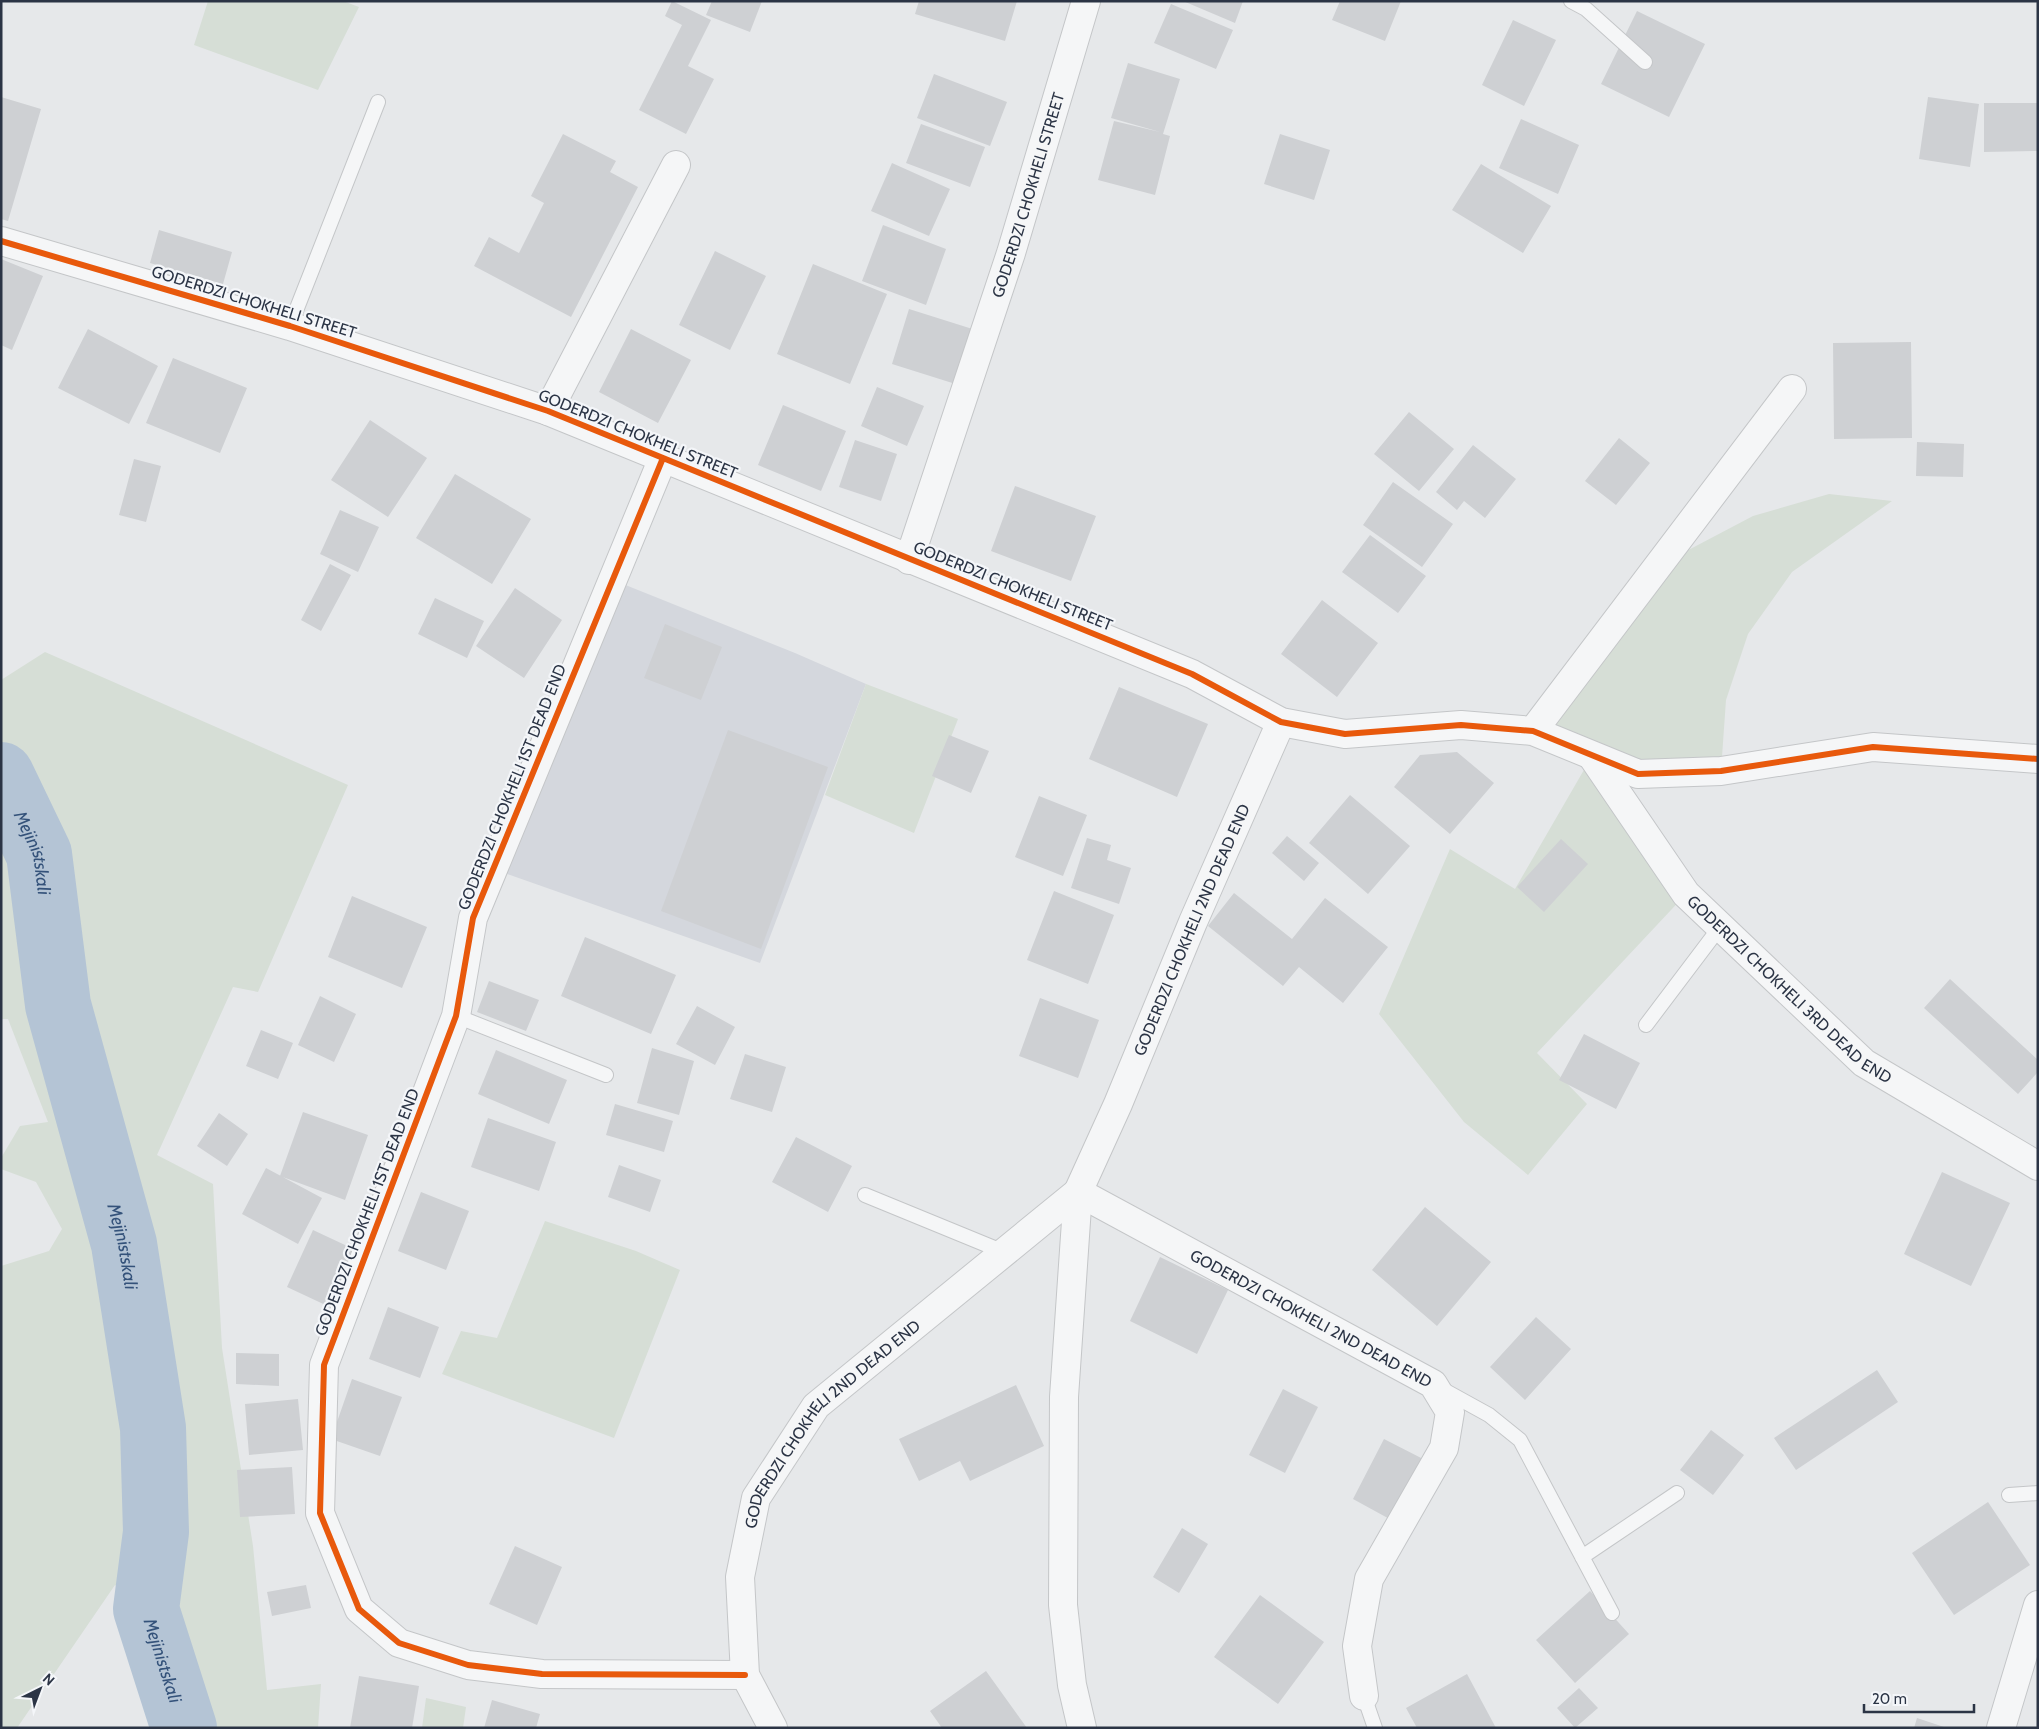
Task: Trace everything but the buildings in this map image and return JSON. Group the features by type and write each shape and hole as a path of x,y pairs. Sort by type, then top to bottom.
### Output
{"street":[{"name":"GODERDZI CHOKHELI STREET","path":"909,560 1011,253 1086,1"},
{"path":"548,411 676,164"},
{"name":"GODERDZI CHOKHELI STREET","path":"1,241 290,326 548,411 909,560 1091,631 1192,674 1281,722 1345,734 1461,725 1533,731 1638,774 1721,771 1874,747 2038,759"},
{"path":"1533,731 1792,389"},
{"name":"GODERDZI CHOKHELI 1ST DEAD END","path":"663,458 473,918 456,1016 324,1365 320,1513 360,1608 399,1643 468,1664 542,1674 745,1675"},
{"name":"GODERDZI CHOKHELI 2ND DEAD END","path":"1082,1728 1072,1685 1063,1605 1064,1397 1078,1192 1118,1104 1193,922 1281,722"},
{"name":"GODERDZI CHOKHELI 3RD DEAD END","path":"1592,756 1686,894 1864,1063 2038,1166"},
{"name":"GODERDZI CHOKHELI 2ND DEAD END","path":"773,1728 745,1675 740,1578 756,1498 816,1406 1078,1192"},
{"name":"GODERDZI CHOKHELI 2ND DEAD END","path":"1078,1192 1433,1384 1450,1412 1444,1448 1369,1579 1357,1646 1364,1696"},
{"path":"2001,1728 2038,1605"}],"lane":[{"path":"1571,1 1586,9 1645,62"},
{"path":"290,326 378,102"},
{"path":"1646,1025 1720,927"},
{"path":"456,1016 606,1075"},
{"path":"866,1195 1004,1252"},
{"path":"1433,1384 1489,1415 1520,1440 1612,1613"},
{"path":"1582,1557 1677,1493"},
{"path":"2009,1495 2038,1493"},
{"path":"1364,1696 1375,1728"}],"shaded area":[{"path":"208,1 343,1 359,7 318,90 194,45"},
{"path":"1829,494 1892,501 1792,572 1748,634 1726,700 1721,771 1593,756 1686,894 1537,1053 1587,1104 1528,1175 1464,1122 1379,1014 1450,849 1515,889 1592,756 1533,731 1658,566 1753,516"},
{"path":"613,580 795,653 866,684 760,963 493,869"},
{"path":"45,652 348,785 258,992 233,987 157,1155 213,1184 222,1348 253,1546 267,1690 321,1684 318,1728 184,1728 146,1609 115,1585 17,1728 1,1728 1,1266 49,1251 62,1229 36,1182 1,1169 1,1158 20,1126 48,1122 8,1019 1,1019 1,680"},
{"path":"866,684 958,719 914,833 825,795"},
{"path":"545,1221 636,1251 680,1270 614,1438 442,1374 461,1331 497,1338"},
{"path":"426,1698 466,1707 463,1728 422,1728"}],"waterway":[{"name":"Mejinistskali","path":"1,775 39,854 58,1005 124,1244 153,1428 156,1532 146,1609 184,1728"}],"cycle path":[{"path":"1,241 290,326 548,411 1192,674 1281,722 1345,734 1461,725 1533,731 1638,774 1721,771 1873,747 2038,759"},
{"path":"663,458 473,918 456,1016 324,1365 320,1513 359,1609 399,1643 468,1665 542,1674 745,1675"}]}
